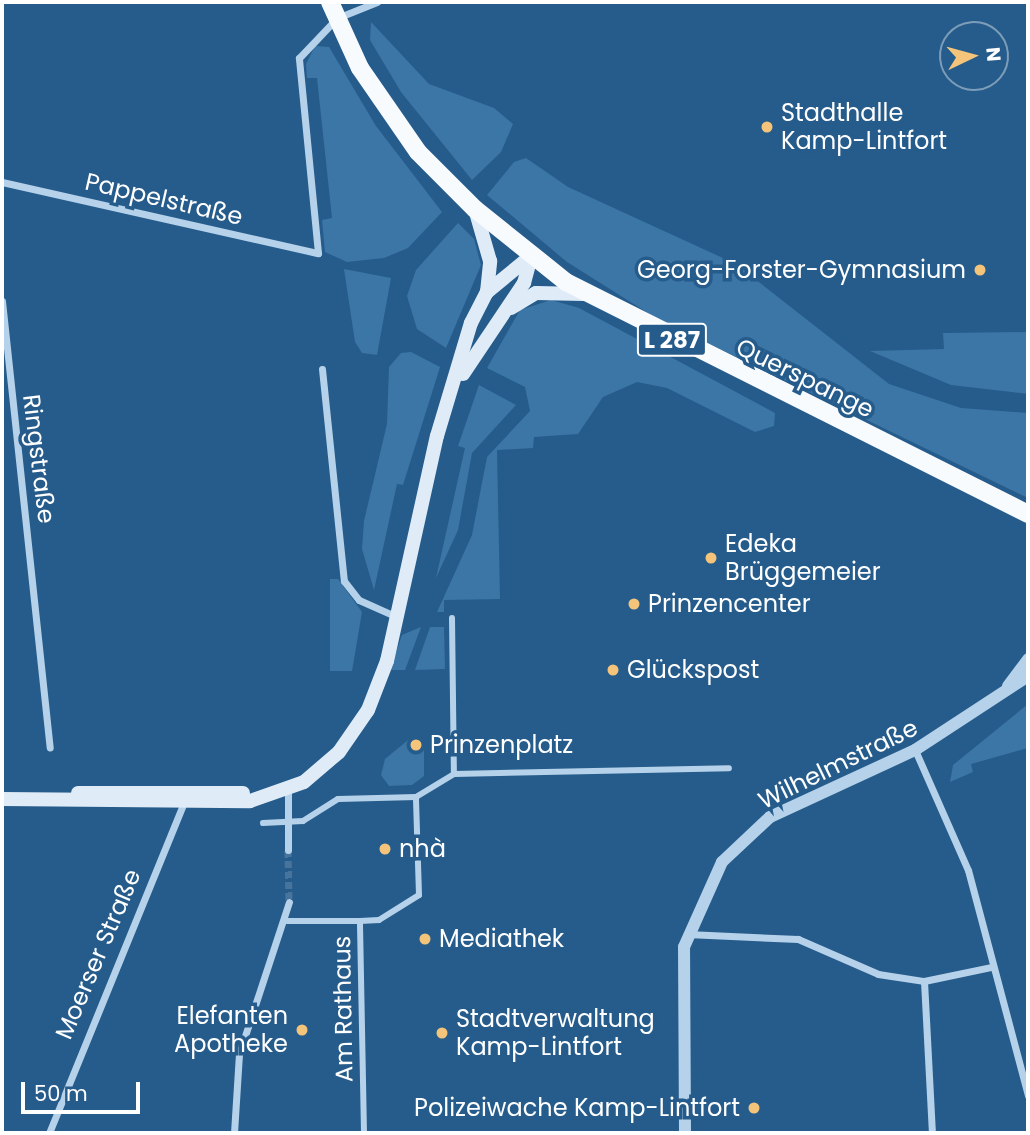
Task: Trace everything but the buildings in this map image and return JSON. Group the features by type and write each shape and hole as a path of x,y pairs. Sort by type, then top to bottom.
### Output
{"main road":[{"name":"L 287","path":"334,10 384,107 475,209 531,257"},
{"path":"2,799 66,796 185,797 250,802 321,770 360,723 387,661 424,484 458,381 471,323 487,292 490,261 475,209"},
{"path":"487,292 531,257"},
{"path":"458,381 524,283 531,257"},
{"name":"Querspange","path":"531,257 584,294 1028,513"},
{"path":"504,313 536,293 584,294"}],"street":[{"path":"334,10 377,2"},
{"name":"Pappelstraße","path":"2,182 318,253 299,58 334,10"},
{"name":"Ringstraße","path":"2,301 50,747"},
{"path":"322,369 344,581 359,600 396,616"},
{"path":"452,618 454,774"},
{"name":"Wilhelmstraße","path":"1002,695 1028,659"},
{"name":"Wilhelmstraße","path":"685,1133 687,934 715,873 753,831 805,799 915,750 1028,676"},
{"path":"915,750 968,870 991,967 1028,1096"},
{"path":"263,823 303,821 338,799 416,797 454,774 729,768"},
{"path":"288,850 290,785"},
{"name":"Moerser Straße","path":"49,1133 185,797"},
{"name":"Am Rathaus","path":"365,1133 360,921 379,920 419,895 416,797"},
{"path":"234,1133 239,1054 287,921 289,902"},
{"path":"287,921 360,921"},
{"path":"687,934 798,940 878,974 924,981 991,967"},
{"path":"924,981 932,1133"}],"shaded area":[{"path":"371,22 429,84 494,108 513,124 501,152 472,180 401,92 370,40"},
{"path":"315,46 329,47 376,126 442,212 408,248 384,258 347,262 325,252 322,220 332,218 317,78 307,78 306,64"},
{"path":"526,158 568,187 736,264 889,384 961,408 1028,413 1028,498 656,318 567,262 487,195 514,162"},
{"path":"458,223 474,239 481,265 446,348 417,329 407,296 416,270"},
{"path":"344,269 391,278 377,355 362,353 355,342"},
{"path":"551,300 579,308 775,413 774,426 755,432 667,388 637,382 603,397 578,434 534,437 533,448 497,450 500,599 444,600 444,612 437,612 472,535 487,457 530,411 525,387 487,368 520,310"},
{"path":"1028,332 1028,394 951,385 870,351 944,349 943,333"},
{"path":"411,352 440,367 403,485 397,484 374,590 362,549 364,521 387,424 389,367 401,353"},
{"path":"479,385 516,405 472,453 458,530 436,578 465,448 458,446"},
{"path":"330,579 338,579 362,612 352,671 330,671"},
{"path":"421,627 405,670 390,670 402,635"},
{"path":"430,627 444,627 445,669 415,670"},
{"path":"1028,704 1028,748 971,764 973,772 950,782 953,765"},
{"path":"413,736 424,740 424,776 412,785 389,786 381,775 385,759"}],"tunnel":[{"path":"288,850 289,902"}],"place":[{"name":"Stadthalle Kamp-Lintfort","path":"767,127"},
{"name":"Georg-Forster-Gymnasium","path":"980,270"},
{"name":"Edeka Brüggemeier","path":"711,558"},
{"name":"Prinzencenter","path":"634,604"},
{"name":"Glückspost","path":"613,670"},
{"name":"Prinzenplatz","path":"416,745"},
{"name":"nhà","path":"385,849"},
{"name":"Mediathek","path":"425,939"},
{"name":"Elefanten Apotheke","path":"302,1030"},
{"name":"Stadtverwaltung Kamp-Lintfort","path":"442,1033"},
{"name":"Polizeiwache Kamp-Lintfort","path":"754,1108"}]}
